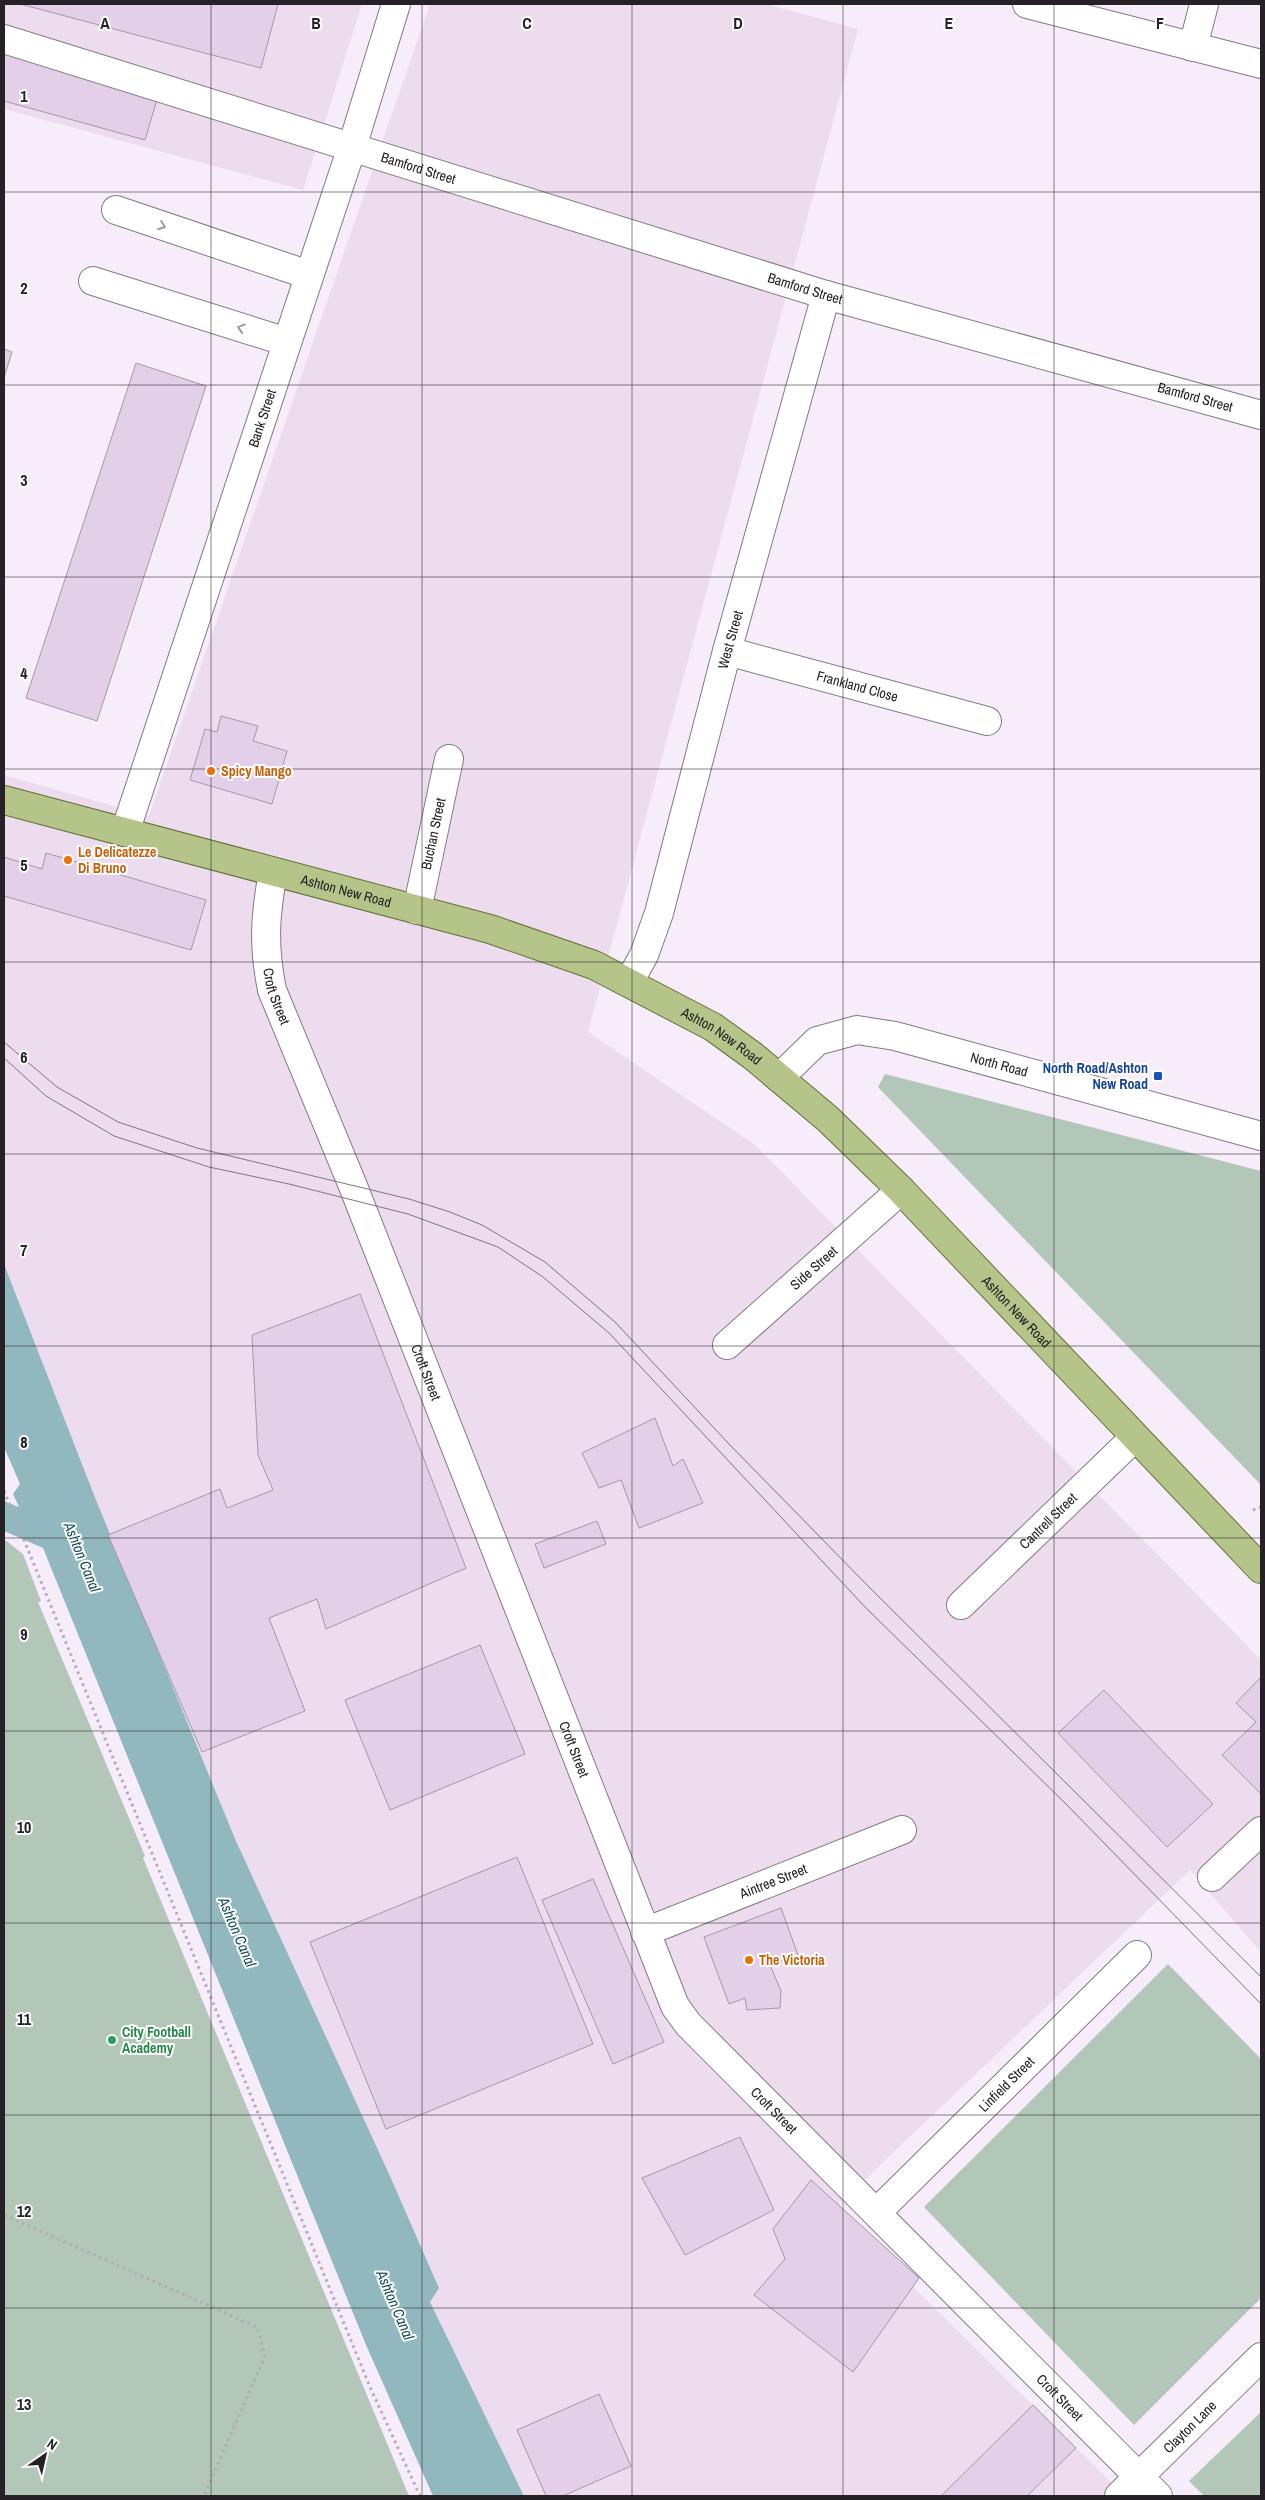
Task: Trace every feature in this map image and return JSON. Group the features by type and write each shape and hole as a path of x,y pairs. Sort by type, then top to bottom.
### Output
{"main road":[{"name":"Ashton New Road","path":"4,800 490,929 558,951 629,982 713,1026 828,1119 901,1190 1261,1569"}],"street":[{"name":"Bank Street","path":"125,832 352,147 396,4"},
{"path":"1027,4 1261,64"},
{"path":"1193,47 1204,4"},
{"name":"Bamford Street","path":"4,39 826,295 1261,415"},
{"path":"116,210 309,276"},
{"path":"93,281 287,342"},
{"name":"West Street","path":"629,982 644,955 659,913 727,651 826,295"},
{"name":"Frankland Close","path":"727,651 987,721"},
{"name":"Buchan Street","path":"417,910 448,760"},
{"name":"Croft Street","path":"273,872 267,907 265,956 272,990 353,1186 675,2006 688,2024 1158,2496"},
{"name":"North Road","path":"779,1078 817,1042 857,1030 896,1036 1261,1136"},
{"name":"Side Street","path":"727,1345 901,1190"},
{"name":"Cantrell Street","path":"961,1604 1135,1437"},
{"name":"Aintree Street","path":"645,1932 902,1830"},
{"path":"1212,1877 1261,1831"},
{"name":"Linfield Street","path":"877,2212 1137,1955"},
{"name":"Clayton Lane","path":"1119,2496 1261,2357"}],"path":[{"path":"4,1491 370,2387 420,2496"},
{"path":"4,2215 257,2327 265,2356 204,2496"}],"shaded area":[{"path":"4,4 362,4 303,190 4,109"},
{"path":"430,4 766,4 858,29 588,1032 755,1145 1261,1660 1261,1952 1190,1870 834,2209 1125,2496 524,2496 429,2302 439,2287 236,1841 96,1500 4,1264 4,775 149,816"}],"green space":[{"path":"885,1074 1261,1171 1261,1485 878,1087"},
{"name":"City Football Academy","path":"4,1539 23,1554 41,1601 38,1602 409,2496 4,2496"},
{"path":"1168,1964 1261,2059 1261,2298 1134,2425 924,2207"},
{"path":"1261,2412 1261,2496 1204,2496 1189,2481"}],"water":[{"name":"Ashton Canal","path":"4,1264 96,1500 236,1841 390,2176 439,2288 430,2302 524,2496 433,2496 366,2345 43,1548 4,1531 4,1501 19,1507 13,1494 20,1484 4,1447"}],"building":[{"path":"20,4 278,4 261,68"},
{"path":"4,53 158,96 145,140 4,101"},
{"path":"4,349 12,352 4,378"},
{"path":"136,363 206,386 97,721 26,698"},
{"path":"221,716 258,726 253,741 287,751 272,804 190,780 205,729 217,732"},
{"path":"46,853 206,900 191,950 4,896 4,857 42,869"},
{"path":"360,1294 466,1568 326,1629 317,1599 269,1618 305,1711 202,1752 108,1535 220,1489 227,1508 273,1490 258,1455 252,1335"},
{"path":"655,1418 673,1466 683,1459 703,1503 639,1528 621,1480 599,1488 582,1453"},
{"path":"597,1521 606,1544 544,1568 535,1544"},
{"path":"480,1645 525,1754 390,1810 345,1700"},
{"path":"1261,1677 1261,1794 1222,1755 1256,1722 1236,1703"},
{"path":"1104,1690 1213,1804 1167,1847 1058,1733"},
{"path":"517,1857 593,2044 386,2129 310,1942"},
{"path":"593,1879 664,2042 613,2064 542,1900"},
{"name":"The Victoria","path":"781,1908 798,1955 770,1965 781,1991 780,2008 747,2010 745,1998 729,2004 704,1937"},
{"path":"740,2137 774,2210 685,2255 642,2178"},
{"path":"811,2180 919,2278 853,2372 754,2295 785,2259 773,2229"},
{"path":"599,2394 631,2466 563,2496 546,2496 517,2430"},
{"path":"1033,2405 1076,2448 1027,2496 941,2496"}],"tram line":[{"path":"4,1042 57,1087 118,1122 197,1148 409,1199 450,1212 482,1225 545,1262 615,1322 729,1444 869,1587 1261,1977"},
{"path":"4,1058 46,1096 114,1136 209,1167 289,1184 408,1214 498,1247 543,1277 609,1333 865,1607 1066,1804 1261,2004"}],"place":[{"name":"Spicy Mango","path":"211,771"},
{"name":"Le Delicatezze Di Bruno","path":"68,860"},
{"name":"North Road/Ashton New Road","path":"1158,1076"},
{"name":"The Victoria","path":"749,1960"},
{"name":"City Football Academy","path":"112,2040"}]}
